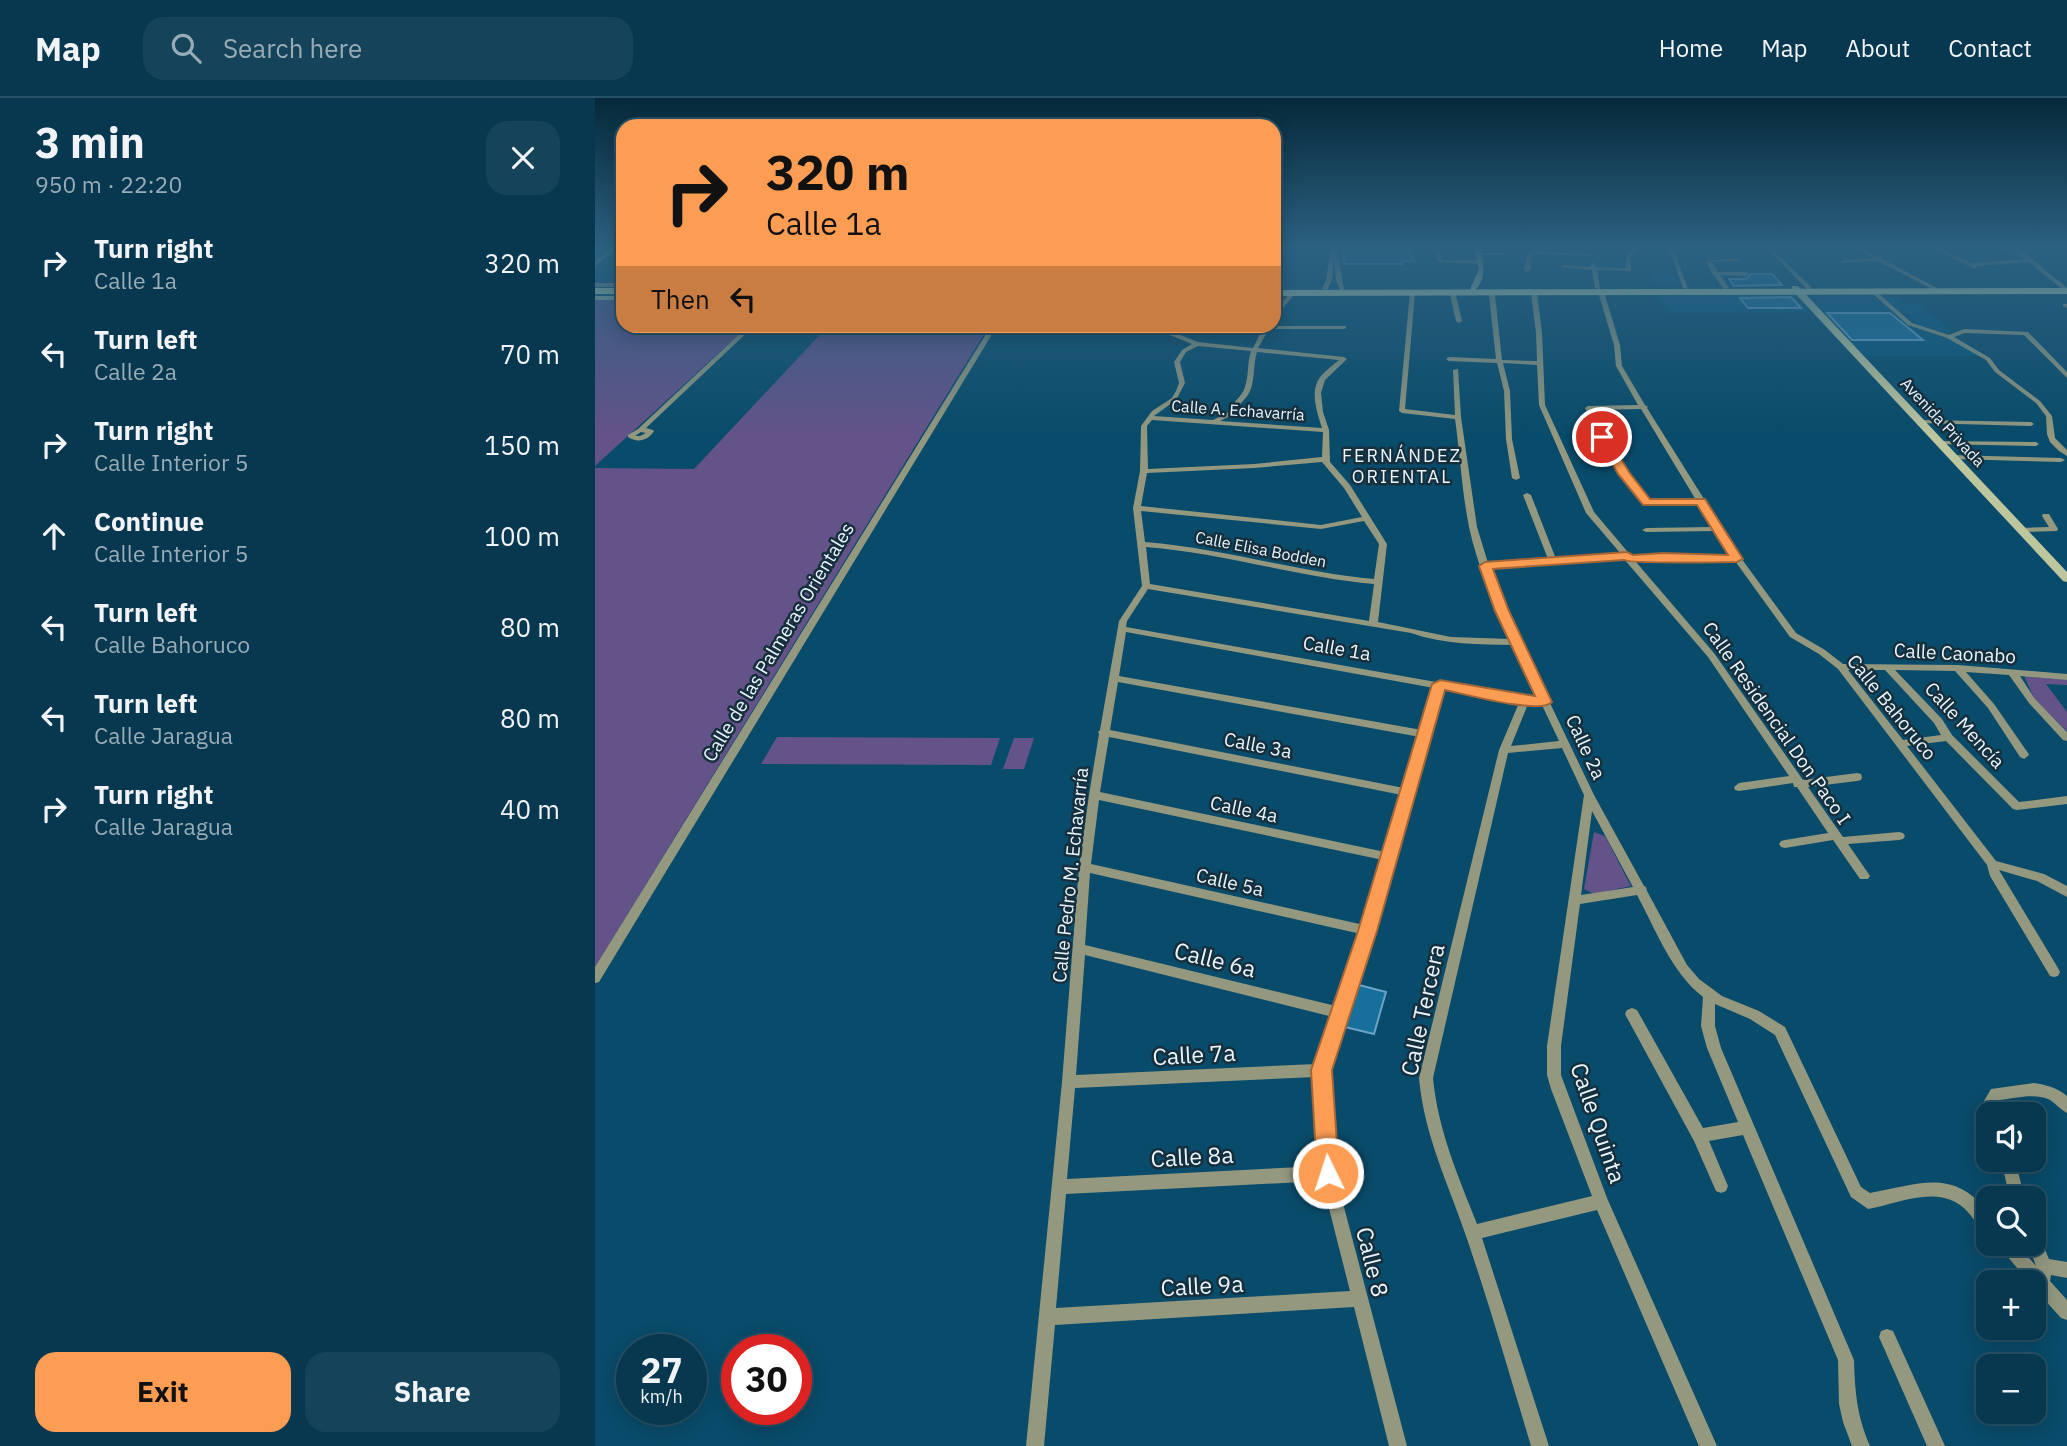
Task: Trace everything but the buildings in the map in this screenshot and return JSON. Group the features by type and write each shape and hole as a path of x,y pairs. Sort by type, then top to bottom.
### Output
{"main road":[{"name":"Avenida Privada","path":"1816,311 2067,579"}],"street":[{"path":"1411,311 1402,411 1458,417"},
{"path":"1457,311 1459,321"},
{"path":"1494,311 1500,362 1507,391 1509,439 1517,478"},
{"name":"Calle Residencial Don Paco I","path":"1536,311 1542,405 1590,513 1711,655 1864,876"},
{"name":"Calle Bahoruco","path":"1606,311 1617,345 1619,366 1737,559 1793,635 1841,667 1901,744 1992,864 1994,873 2054,972"},
{"path":"1895,311 1910,324 1949,337 1988,359 2001,375 2038,402 2049,416 2047,432 2064,457"},
{"path":"1281,326 1344,327"},
{"path":"1949,337 1964,331 2026,333 2067,376"},
{"path":"640,430 744,333"},
{"name":"Calle de las Palmeras Orientales","path":"595,978 990,333"},
{"path":"1166,333 1197,344 1341,357 1344,361 1322,379 1318,393 1326,430 1325,459"},
{"path":"1233,413 1233,408 1246,395 1251,383 1251,364 1263,333"},
{"path":"1197,344 1184,351 1177,362 1182,383 1174,399 1143,426 1145,471 1137,508 1146,586 1413,631 1431,637 1517,642"},
{"path":"1449,359 1540,363"},
{"name":"Calle 2a","path":"1457,370 1458,417 1473,527 1485,566 1517,642 1588,794 1683,969 1693,983 1709,997"},
{"path":"1645,407 1588,408 1624,474 1647,502 1700,502"},
{"path":"1205,423 1233,413 1273,425"},
{"name":"Calle A. Echavarría","path":"1149,418 1326,430"},
{"path":"1922,422 2031,425"},
{"path":"1940,443 2036,444"},
{"path":"2057,447 2067,447"},
{"path":"1953,457 2064,457"},
{"path":"1145,471 1221,465 1254,466 1325,459"},
{"path":"1325,459 1383,547 1373,624"},
{"path":"1527,495 1553,561"},
{"path":"1137,508 1321,527 1366,518"},
{"path":"2021,530 2054,529 2046,516"},
{"path":"1646,530 1719,529"},
{"name":"Calle Elisa Bodden","path":"1140,544 1173,546 1310,574 1377,582"},
{"path":"1485,566 1663,557 1737,559"},
{"name":"Calle Pedro M. Echavarría","path":"1035,1446 1069,1082 1085,867 1094,794 1126,613 1146,586"},
{"name":"Calle 1a","path":"1123,628 1525,701 1545,702"},
{"name":"Calle Caonabo","path":"1841,667 1958,668 2067,677"},
{"name":"Calle Mencía","path":"1887,667 1938,721 1948,737 2017,806 2067,800"},
{"path":"1958,668 1991,706 2024,755"},
{"path":"2013,672 2032,701 2067,738"},
{"path":"1113,678 1424,734"},
{"name":"Calle 8","path":"1398,1446 1328,1173 1321,1070 1368,931 1387,857 1440,684"},
{"name":"Calle Tercera","path":"1525,701 1504,750 1426,1078 1429,1107 1446,1163 1473,1233 1540,1446"},
{"name":"Calle 3a","path":"1103,732 1407,792"},
{"path":"1901,744 1948,737"},
{"path":"1504,750 1566,744"},
{"path":"1739,787 1857,777"},
{"name":"Calle 4a","path":"1094,794 1387,857"},
{"name":"Calle Quinta","path":"1588,794 1576,900 1554,1046 1554,1074 1601,1201 1708,1446"},
{"path":"1785,844 1899,836"},
{"path":"1992,864 2040,877 2067,892"},
{"name":"Calle 5a","path":"1085,867 1368,931"},
{"path":"1576,900 1642,890"},
{"name":"Calle 6a","path":"1079,949 1341,1013"},
{"path":"1861,1446 1849,1419 1845,1398 1846,1360 1837,1333 1714,1048 1708,1026 1709,997 1767,1020 1780,1031 1856,1192 1868,1200 1884,1199 1919,1189 1940,1188 1966,1199 1976,1210"},
{"path":"1632,1014 1699,1136 1721,1186"},
{"name":"Calle 7a","path":"1069,1082 1321,1070"},
{"path":"1991,1102 1996,1094 2041,1088 2060,1096 2067,1106"},
{"path":"1699,1136 1748,1127"},
{"name":"Calle 8a","path":"1058,1187 1328,1173"},
{"path":"1473,1233 1601,1201"},
{"path":"2017,1256 2029,1270"},
{"path":"2040,1256 2044,1270"},
{"path":"2044,1266 2067,1270"},
{"path":"2046,1288 2067,1312"},
{"name":"Calle 9a","path":"1046,1317 1360,1299"},
{"path":"1887,1337 1936,1446"}],"shaded area":[{"path":"595,311 616,311 616,333 740,333 595,466"},
{"path":"1668,311 1810,312 1669,313"},
{"path":"1823,311 1892,311 1907,323 1956,342 1982,356 1864,356"},
{"path":"1901,311 1929,313 1945,325 1945,328 1954,331 1945,333 1921,326"},
{"path":"821,333 985,333 595,967 595,468 694,469"},
{"path":"2024,676 2067,680 2067,685 2046,684 2067,712 2067,731 2035,700"},
{"path":"777,737 1000,738 991,765 761,764"},
{"path":"1014,738 1034,738 1024,769 1003,769"},
{"path":"1594,832 1605,836 1631,886 1594,894 1584,889"}],"district":[{"name":"FERNÁNDEZ ORIENTAL","path":"1402,466"}],"route":[{"path":"1328,1173 1321,1070 1368,931 1387,857 1440,684 1525,701 1545,702 1502,611 1485,566 1627,556 1630,559 1737,559 1700,502 1647,502 1624,474 1602,437"}]}
